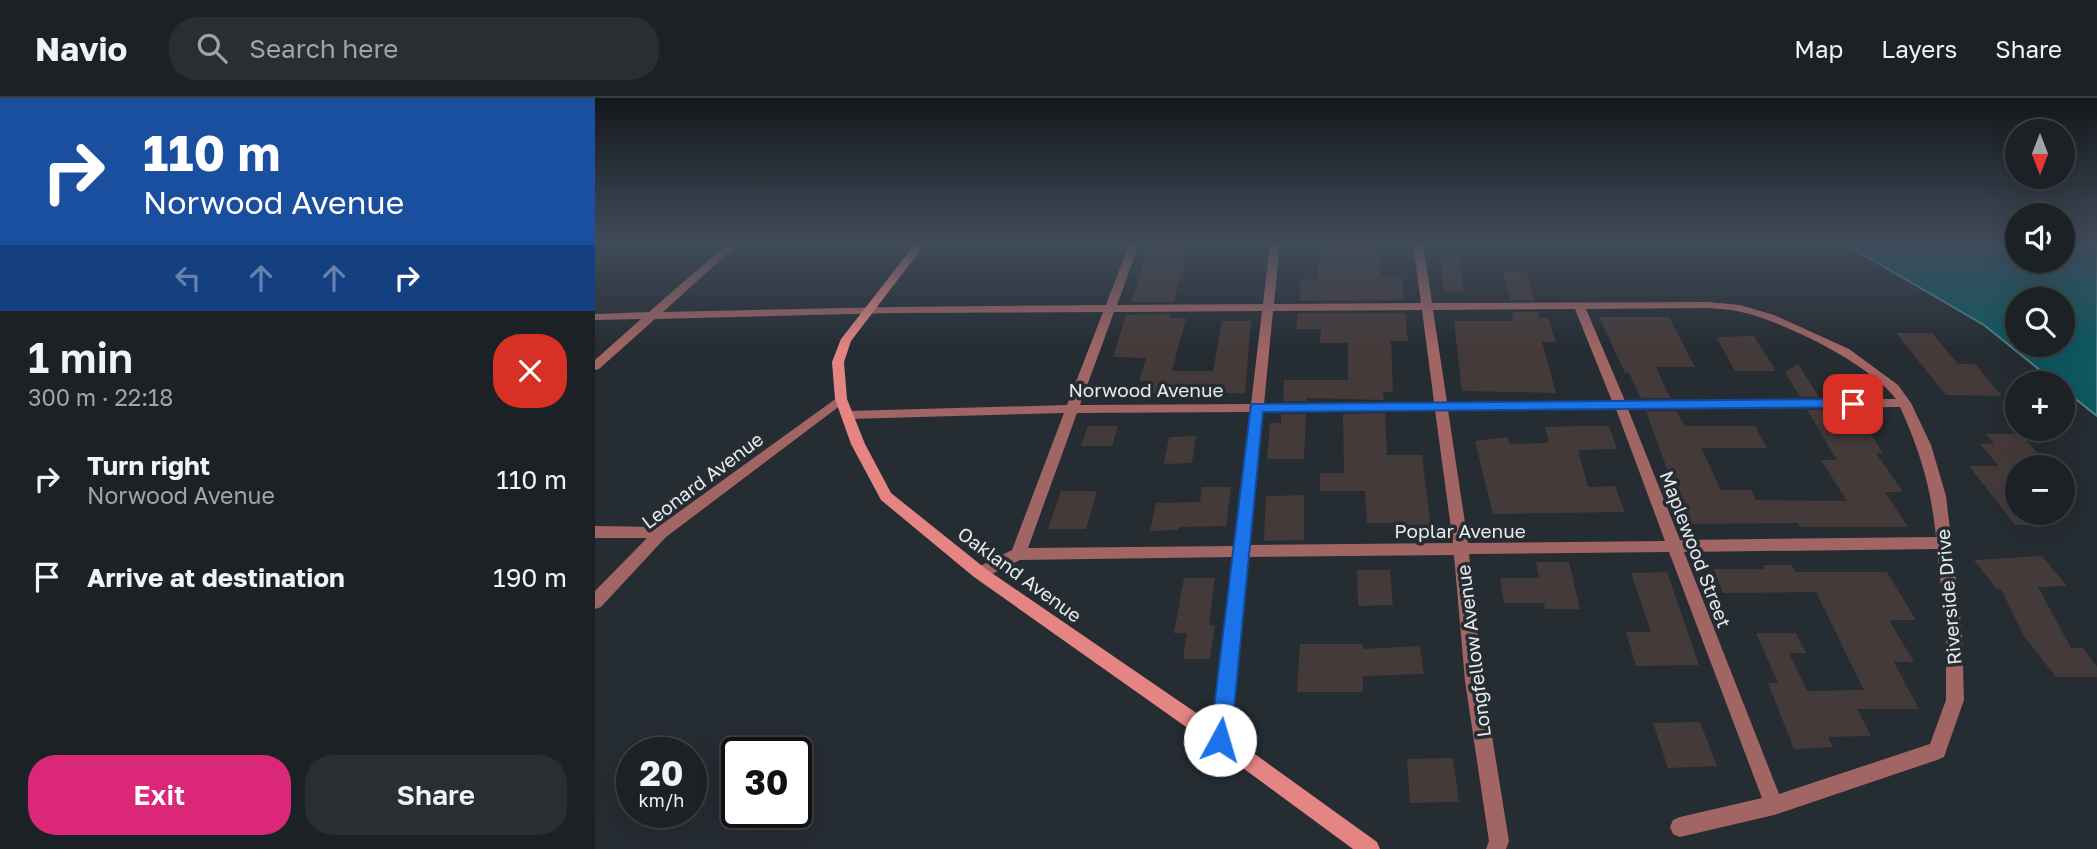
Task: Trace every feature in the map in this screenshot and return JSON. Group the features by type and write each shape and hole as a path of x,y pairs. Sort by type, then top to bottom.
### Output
{"street":[{"path":"595,366 693,279"},
{"name":"Oakland Avenue","path":"893,279 845,341 838,362 841,399 858,444 886,496 980,573 1220,740 1370,849"},
{"path":"1018,554 1121,279"},
{"path":"1220,740 1271,279"},
{"name":"Longfellow Avenue","path":"1423,279 1461,548 1474,681 1499,841 1496,849"},
{"name":"Riverside Drive","path":"595,317 869,310 1708,304 1740,308 1770,317 1845,352 1894,388 1905,403 1924,445 1939,496 1954,632 1955,700 1937,751 1774,805 1680,827"},
{"name":"Maplewood Street","path":"1580,307 1774,805"},
{"name":"Leonard Avenue","path":"595,602 661,533 841,399"},
{"name":"Norwood Avenue","path":"849,415 1074,409 1905,403"},
{"path":"595,532 661,533"},
{"name":"Poplar Avenue","path":"980,573 1018,554 1944,544"}],"water":[{"path":"1905,279 2097,279 2097,416 2075,399 2075,371 2041,371 2024,357 2075,357 2075,287 2005,287 2005,342 1984,325"}],"building":[{"path":"1139,279 1180,279 1174,302 1131,302"},
{"path":"1301,279 1402,279 1404,300 1299,301"},
{"path":"1443,279 1462,279 1464,291 1444,291"},
{"path":"1505,279 1528,279 1535,300 1510,300"},
{"path":"1512,312 1538,312 1540,318 1548,318 1556,342 1542,342 1556,393 1462,391 1454,321 1513,321"},
{"path":"1298,313 1405,313 1408,341 1391,341 1393,392 1383,392 1384,400 1306,398 1306,401 1283,401 1284,380 1348,380 1348,343 1320,343 1321,329 1296,329"},
{"path":"1171,314 1170,318 1186,318 1172,371 1213,371 1222,321 1251,321 1245,393 1142,393 1146,381 1139,381 1146,358 1113,357 1125,318 1127,315"},
{"path":"1599,317 1669,317 1695,367 1656,367 1670,398 1641,398 1629,373 1625,373"},
{"path":"1896,333 1932,333 1958,364 1975,364 2002,396 1946,395"},
{"path":"1754,336 1776,371 1735,371 1716,337"},
{"path":"1798,364 1819,397 1800,397 1785,372"},
{"path":"1807,410 1828,410 1839,426 1866,427 1883,453 1876,453 1903,492 1885,492 1908,527 1800,527 1798,523 1687,524 1646,411 1676,411 1685,426 1755,426 1767,448 1701,448 1721,490 1751,490 1756,500 1847,501 1821,460 1837,460"},
{"path":"1385,413 1387,455 1422,455 1431,530 1395,531 1395,523 1367,523 1365,491 1320,491 1320,473 1344,473 1343,414"},
{"path":"1281,414 1306,414 1304,459 1267,459 1270,423 1281,423"},
{"path":"1088,426 1118,426 1112,446 1081,446"},
{"path":"1609,426 1617,449 1578,450 1588,487 1615,486 1625,512 1493,514 1475,441 1508,437 1509,444 1549,443 1545,427"},
{"path":"1986,434 2005,434 2005,441 2027,441 2040,455 2005,455 2005,512 1969,466 1999,466 1980,444 1994,444"},
{"path":"1196,436 1192,463 1164,464 1169,437"},
{"path":"1202,487 1231,487 1226,526 1150,531 1156,503 1200,502"},
{"path":"1061,491 1097,491 1086,529 1048,529"},
{"path":"1304,495 1304,540 1264,541 1266,496"},
{"path":"2042,556 2067,586 2038,587 2071,648 2083,648 2097,667 2097,677 2056,677 2024,636 2001,589 1997,589 1974,560"},
{"path":"1536,562 1569,562 1580,609 1545,609 1544,603 1504,603 1500,578 1539,578"},
{"path":"1763,565 1792,565 1795,572 1887,572 1916,620 1889,620 1914,662 1894,662 1919,709 1857,709 1871,736 1828,737 1833,747 1794,749 1768,683 1778,683 1756,633 1796,633 1806,653 1789,653 1807,691 1864,690 1816,592 1723,593 1714,569 1765,569"},
{"path":"1357,570 1390,570 1393,605 1358,606"},
{"path":"1667,572 1699,665 1636,666 1626,632 1651,632 1631,573"},
{"path":"1184,578 1215,578 1209,625 1215,626 1210,659 1183,659 1187,633 1174,633"},
{"path":"1300,644 1363,644 1363,649 1420,646 1424,674 1363,676 1363,692 1297,692"},
{"path":"1700,722 1717,766 1668,768 1653,723"},
{"path":"1453,758 1459,802 1410,803 1407,759"}],"route":[{"path":"1220,740 1256,408 1853,404"}]}
